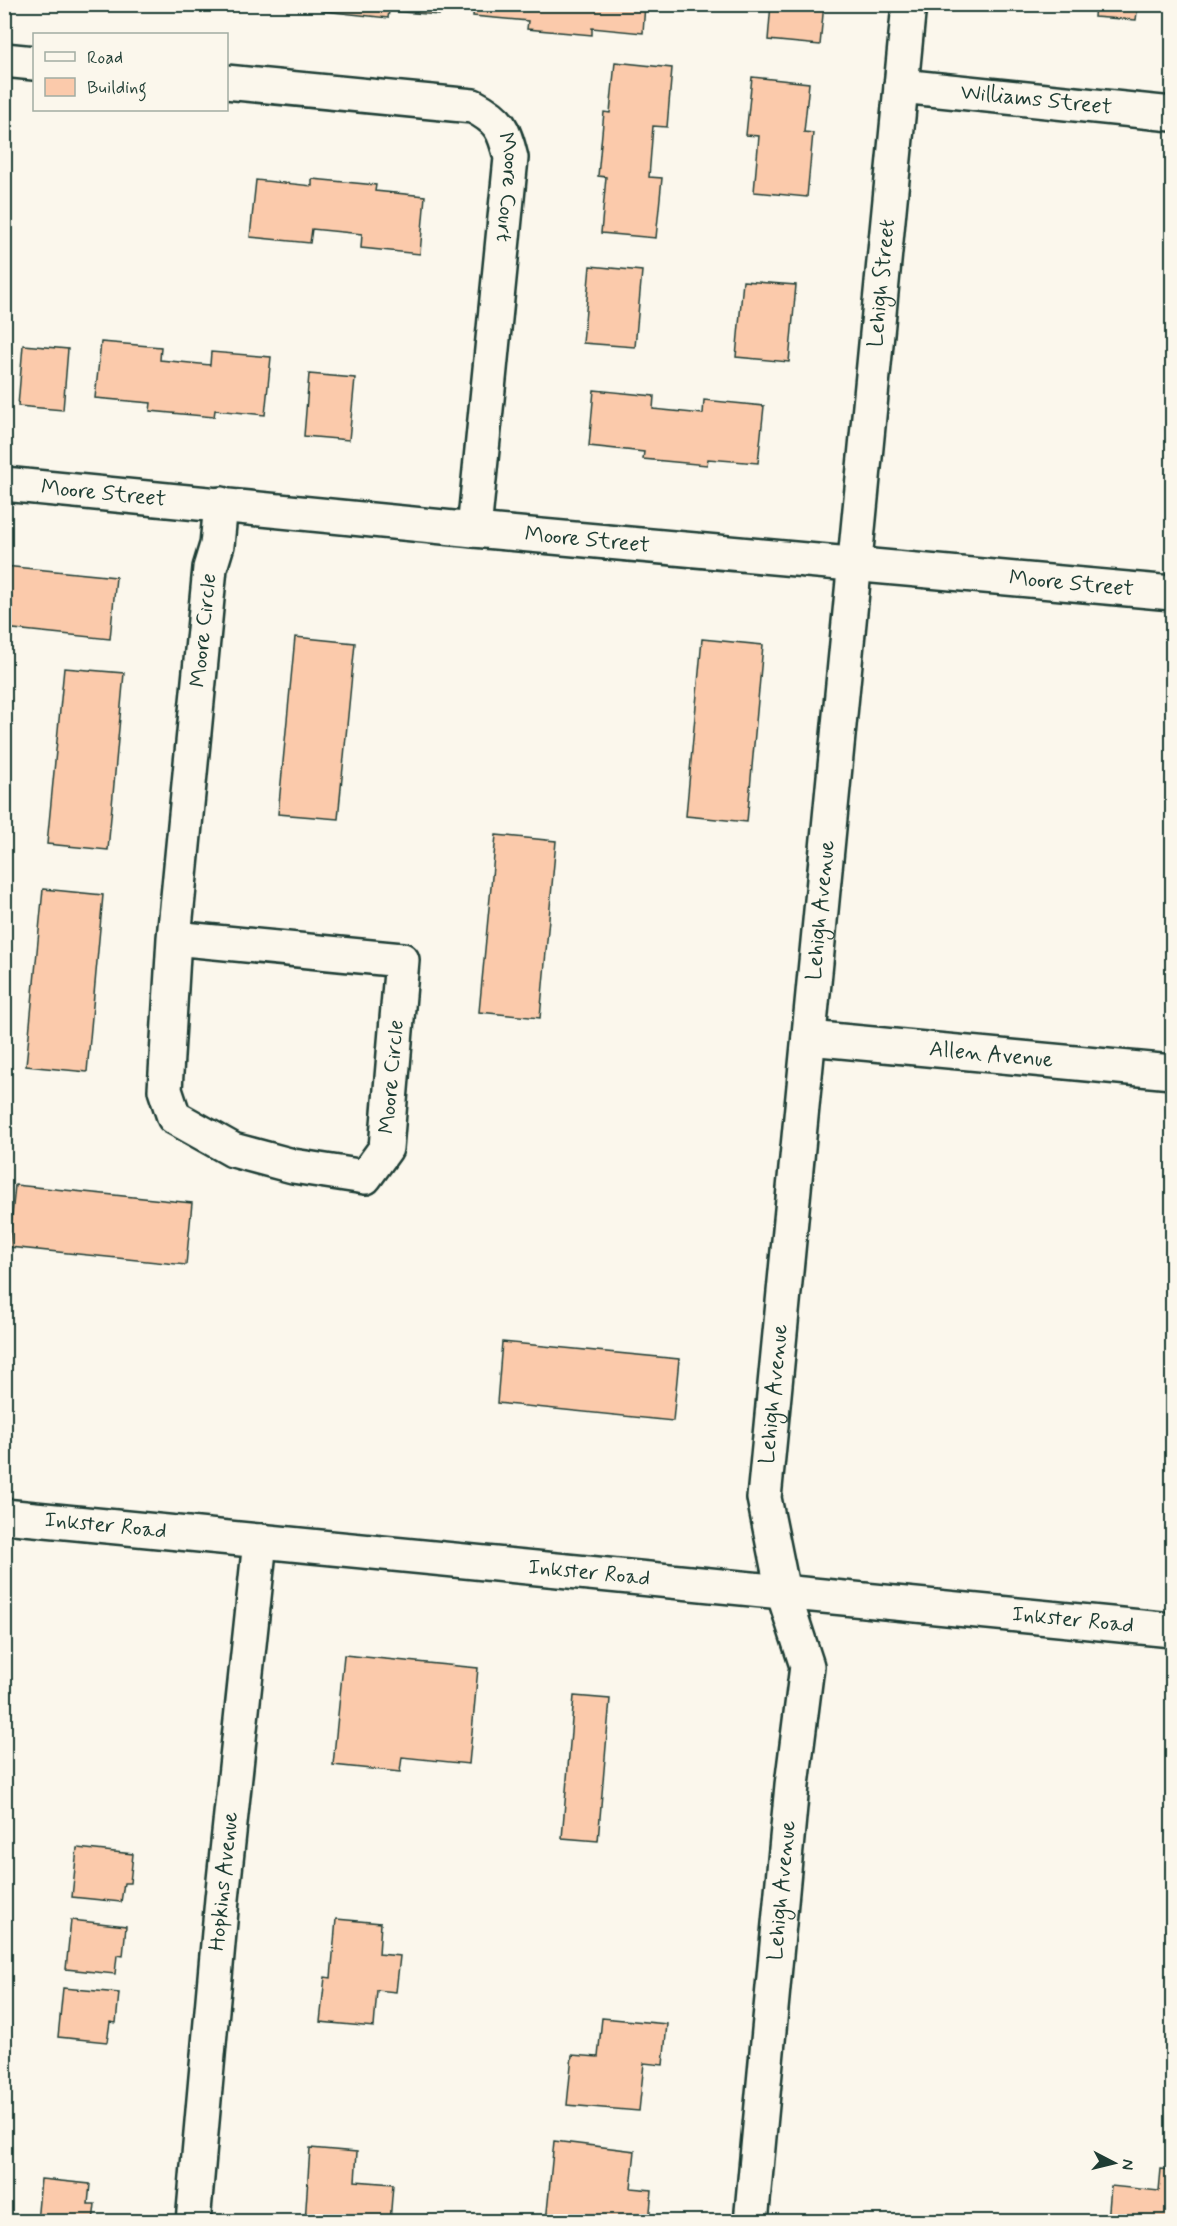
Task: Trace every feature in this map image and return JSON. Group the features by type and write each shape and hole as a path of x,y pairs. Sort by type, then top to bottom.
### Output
{"street":[{"name":"Lehigh Street","path":"856,563 909,4"},
{"path":"4,60 33,63"},
{"name":"Moore Court","path":"228,82 473,106 490,115 505,134 511,158 474,530"},
{"name":"Williams Street","path":"901,86 1173,114"},
{"name":"Moore Street","path":"4,484 474,530 1173,593"},
{"name":"Moore Circle","path":"174,938 402,960 386,1148 365,1177 293,1166 233,1150 174,1117 165,1090 174,938 210,568 217,545 221,504"},
{"name":"Lehigh Avenue","path":"751,2222 792,1785 807,1666 783,1592 764,1498 856,563"},
{"name":"Allen Avenue","path":"809,1038 1173,1072"},
{"name":"Inkster Road","path":"4,1516 1173,1630"},
{"name":"Hopkins Avenue","path":"193,2222 222,1899 260,1541"}],"building":[{"path":"325,4 440,4 439,15 389,11 388,18 324,11"},
{"path":"474,4 645,4 643,33 592,28 592,35 527,29 528,21 473,16"},
{"path":"771,4 824,4 820,45 768,40"},
{"path":"1095,4 1138,4 1136,20 1094,17"},
{"path":"615,62 672,68 667,127 653,126 649,177 662,178 656,238 601,233 606,177 598,176 604,112 610,113"},
{"path":"752,77 809,83 804,132 813,133 807,197 754,192 759,136 746,135"},
{"path":"312,179 376,185 375,191 425,196 420,254 361,248 362,234 312,229 310,243 250,237 256,180 312,186"},
{"path":"590,266 642,271 635,347 583,343"},
{"path":"743,281 796,285 789,362 736,357"},
{"path":"101,342 161,347 160,360 210,365 211,352 271,357 265,415 215,410 214,417 150,411 151,403 95,398"},
{"path":"23,345 68,349 63,410 18,406"},
{"path":"309,374 355,378 349,440 304,436"},
{"path":"594,390 654,396 653,409 703,414 704,400 764,406 758,463 708,459 707,465 643,459 644,452 589,446"},
{"path":"4,566 116,577 110,639 4,628"},
{"path":"295,637 355,643 338,819 278,814"},
{"path":"702,639 763,645 747,822 686,816"},
{"path":"64,668 124,673 108,850 47,844"},
{"path":"496,835 556,841 540,1018 479,1012"},
{"path":"43,889 103,895 87,1072 26,1066"},
{"path":"15,1185 192,1203 186,1265 9,1247"},
{"path":"502,1342 679,1359 673,1421 497,1403"},
{"path":"344,1655 478,1668 469,1764 402,1757 400,1772 333,1765"},
{"path":"574,1696 610,1699 598,1841 562,1838"},
{"path":"77,1848 133,1854 130,1883 124,1883 121,1902 72,1897"},
{"path":"336,1919 381,1923 379,1954 400,1956 396,1992 377,1990 374,2027 320,2022 325,1977 331,1978"},
{"path":"71,1920 126,1926 123,1956 117,1955 115,1974 66,1969"},
{"path":"63,1988 119,1993 116,2023 110,2022 107,2042 58,2037"},
{"path":"602,2018 667,2024 663,2065 644,2063 639,2111 567,2105 572,2055 598,2057"},
{"path":"554,2141 635,2151 631,2188 652,2190 649,2222 546,2222"},
{"path":"310,2148 357,2152 355,2181 393,2184 390,2222 305,2222"},
{"path":"1161,2169 1172,2170 1172,2220 1168,2219 1168,2222 1108,2222 1111,2186 1159,2191"},
{"path":"41,2179 90,2184 88,2204 95,2204 93,2222 37,2222"}]}
